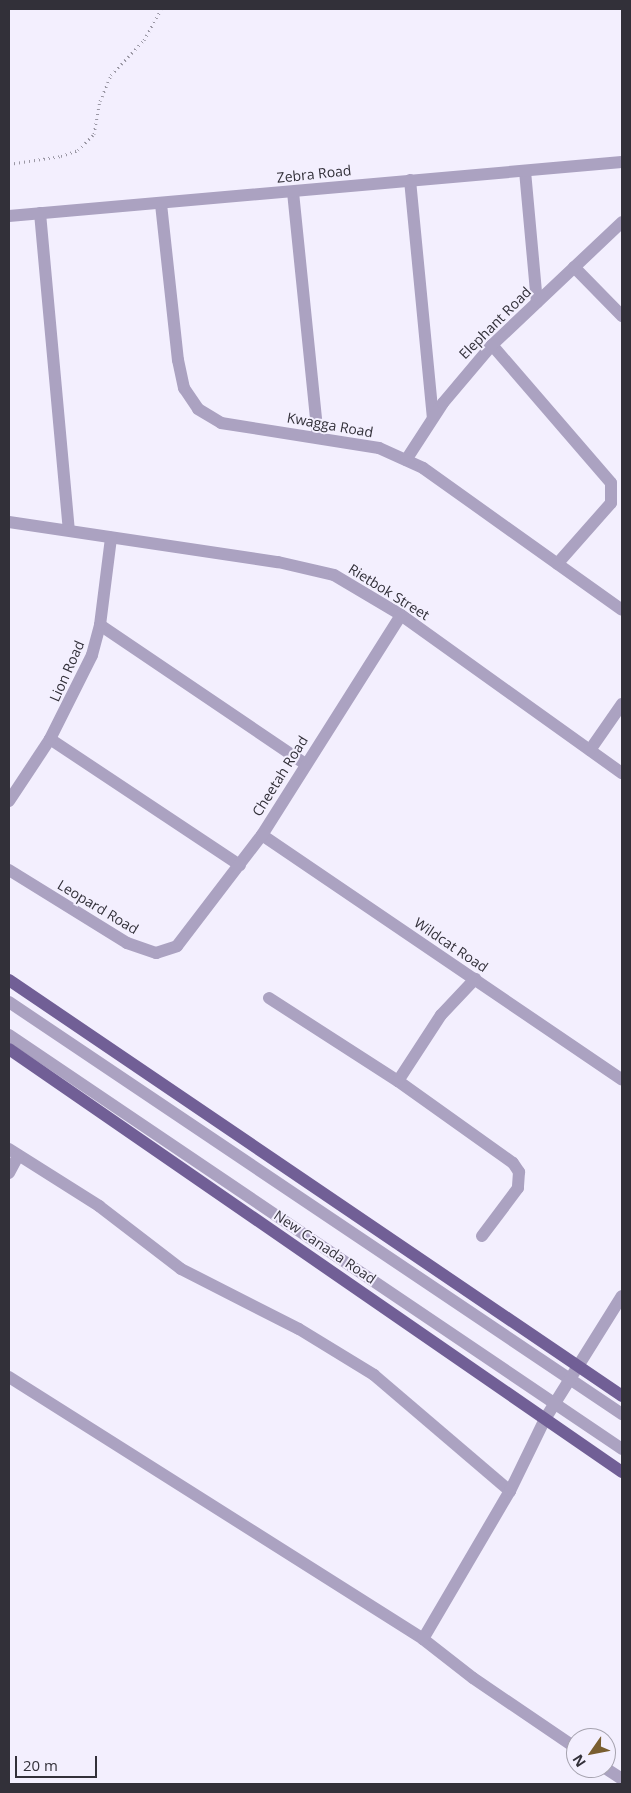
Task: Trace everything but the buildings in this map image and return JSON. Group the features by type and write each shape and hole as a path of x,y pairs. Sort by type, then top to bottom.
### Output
{"main road":[{"path":"9,980 622,1396"},
{"name":"New Canada Road","path":"9,1049 622,1472"}],"street":[{"name":"Zebra Road","path":"9,216 622,162"},
{"path":"526,170 537,302"},
{"path":"410,180 433,417"},
{"path":"293,192 318,437"},
{"name":"Kwagga Road","path":"161,204 178,360 184,388 198,409 221,423 379,448 423,468 622,610"},
{"path":"40,213 69,530"},
{"name":"Elephant Road","path":"406,460 433,417 492,345 622,222"},
{"path":"574,267 622,316"},
{"path":"492,345 611,483 611,503 557,564"},
{"name":"Rietbok Street","path":"9,522 320,571 361,589 401,615 622,773"},
{"name":"Lion Road","path":"9,801 50,740 81,682 100,625 111,538"},
{"name":"Cheetah Road","path":"177,946 262,834 401,615"},
{"path":"100,625 305,764"},
{"path":"590,750 622,704"},
{"path":"50,740 240,864"},
{"name":"Wildcat Road","path":"262,834 622,1080"},
{"name":"Leopard Road","path":"9,870 127,944 156,953 177,946"},
{"path":"398,1082 441,1015 475,979"},
{"path":"269,998 504,1153 519,1172 518,1188 482,1236"},
{"name":"New Canada Road","path":"9,1002 622,1414"},
{"name":"New Canada Road","path":"9,1035 456,1334 622,1449"},
{"path":"9,1173 13,1153 99,1206 181,1268 299,1328 374,1375 510,1491"},
{"path":"423,1639 510,1491 545,1419 622,1296"},
{"path":"9,1377 423,1639 473,1678 566,1741"}],"path":[{"path":"9,164 61,156 78,150 94,134 100,100 111,75 144,40 161,9"}]}
